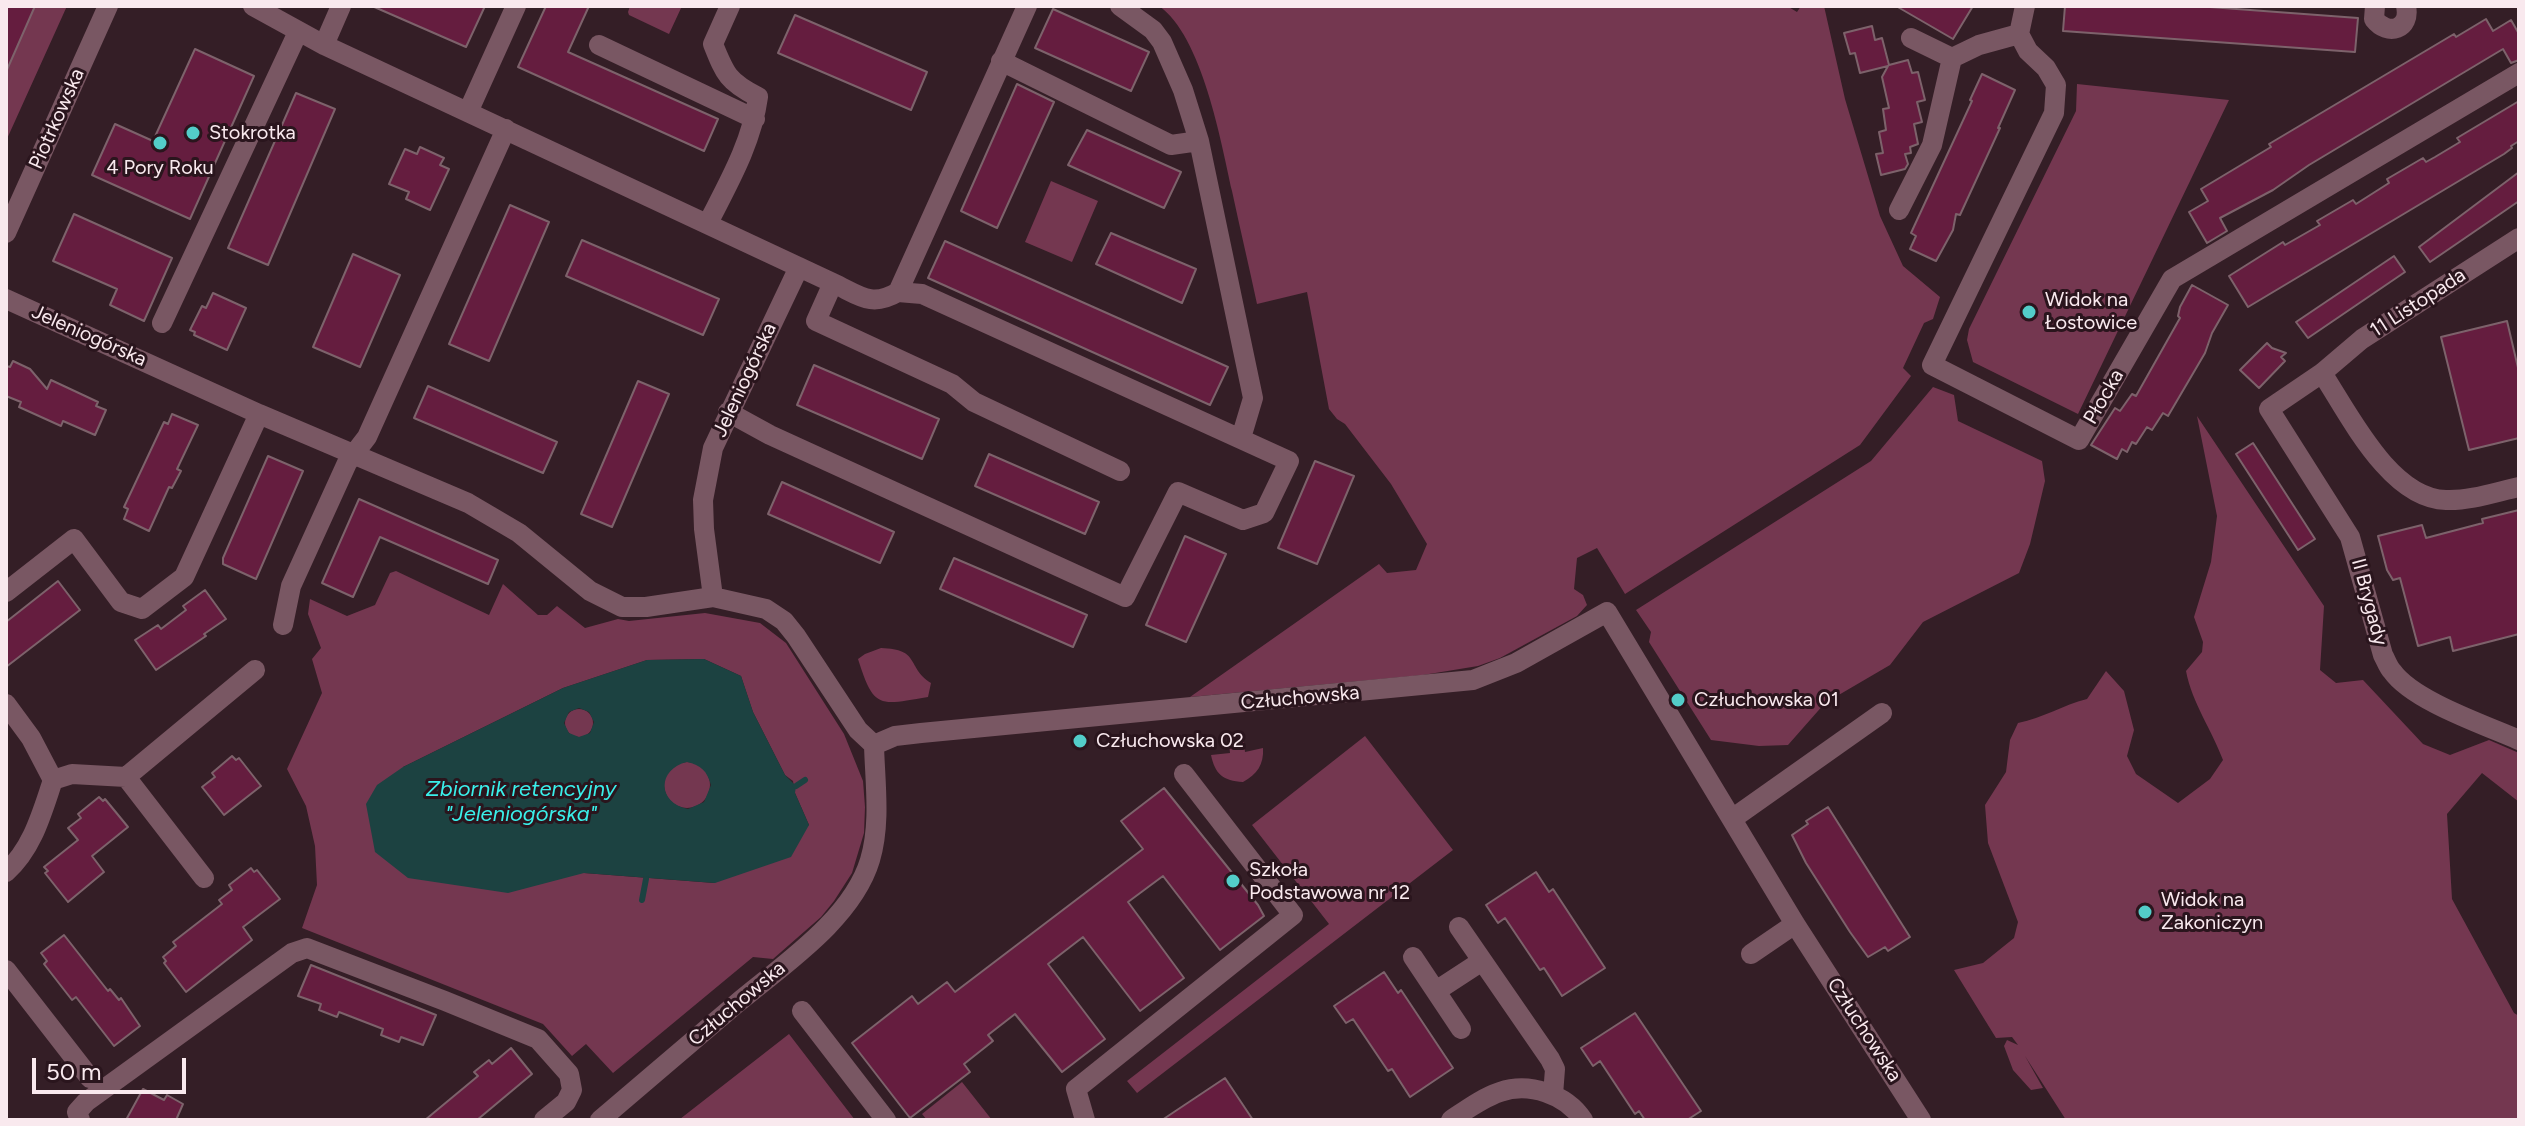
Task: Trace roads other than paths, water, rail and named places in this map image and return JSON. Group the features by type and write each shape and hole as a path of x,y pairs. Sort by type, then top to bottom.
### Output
{"street":[{"name":"Piotrkowska","path":"6,233 108,6"},
{"path":"253,6 324,45 871,301 886,299 898,292 922,294 1289,461 1264,513 1243,520 1178,492 1125,597 770,435 728,412"},
{"path":"324,45 341,6"},
{"path":"468,112 516,6"},
{"path":"708,223 734,172 755,119 758,97 735,85 722,67 713,44 730,6"},
{"path":"898,292 1027,6"},
{"path":"1120,6 1153,30 1162,42 1183,90 1199,141 1253,398 1241,438"},
{"path":"2375,6 2374,19 2389,30 2399,28 2406,21 2406,6"},
{"path":"1952,58 1979,45 2019,34 2020,7"},
{"path":"162,323 298,32"},
{"name":"Płocka","path":"2019,34 2028,51 2046,68 2056,85 2054,113 1932,365 2079,440 2172,279 2519,73"},
{"path":"1911,38 1952,58"},
{"path":"599,45 755,119"},
{"path":"1899,210 1932,145 1952,58"},
{"path":"1001,61 1171,145 1199,141"},
{"path":"283,625 291,586 347,463 367,437 506,129"},
{"name":"11 Listopada","path":"2269,409 2322,373 2362,339 2519,238"},
{"name":"Jeleniogórska","path":"713,597 703,500 713,448 799,267"},
{"path":"833,283 816,321 952,384 974,402 1120,471"},
{"name":"Jeleniogórska","path":"6,299 490,514 519,533 590,591 622,607 646,607 713,597 766,609 784,621 796,636 858,730 874,745"},
{"path":"2322,373 2382,465 2415,490 2444,501 2519,487"},
{"name":"II Brygady","path":"2269,409 2350,537 2383,655 2392,672 2409,688 2430,700 2519,740"},
{"path":"6,592 74,539 121,602 142,609 184,577 259,414"},
{"name":"Człuchowska","path":"600,1120 815,937 848,902 865,872 876,832 874,745 895,736 921,733 1473,680 1516,663 1607,612 1795,924 1921,1120"},
{"path":"53,780 72,774 126,777 255,670"},
{"path":"6,872 26,848 53,780 31,738 10,710"},
{"path":"1732,819 1882,713"},
{"path":"1085,1120 1076,1089 1293,915 1184,774"},
{"path":"126,777 204,878"},
{"path":"1751,954 1795,924"},
{"path":"1459,927 1550,1059 1555,1069 1553,1095"},
{"path":"80,1120 77,1112 86,1102 292,953 307,948 538,1039 569,1074 572,1090 566,1102 544,1120"},
{"path":"1413,957 1461,1029"},
{"path":"1436,991 1482,961"},
{"path":"6,970 90,1078"},
{"path":"802,1011 886,1120"},
{"path":"1451,1120 1501,1091 1524,1089 1553,1095 1567,1103 1583,1120"}],"water":[{"name":"Zbiornik retencyjny \"Jeleniogórska\"","path":"704,659 741,676 753,712 785,775 796,786 795,793 809,825 791,857 715,883 584,873 508,893 408,878 375,852 366,804 377,785 403,767 563,688 647,660","holes":["579,708 589,712 594,722 590,733 579,737 569,733 564,723 569,712","687,762 703,769 711,785 704,802 688,809 671,800 665,786 670,771"]}],"waterway":[{"path":"796,786 805,780"},
{"path":"642,900 646,879"}],"place":[{"name":"Stokrotka","path":"193,133"},
{"name":"4 Pory Roku","path":"160,143"},
{"name":"Widok na Łostowice","path":"2029,312"},
{"name":"Człuchowska 01","path":"1678,700"},
{"name":"Człuchowska 02","path":"1080,741"},
{"name":"Szkoła Podstawowa nr 12","path":"1233,881"},
{"name":"Widok na Zakoniczyn","path":"2145,912"}]}
